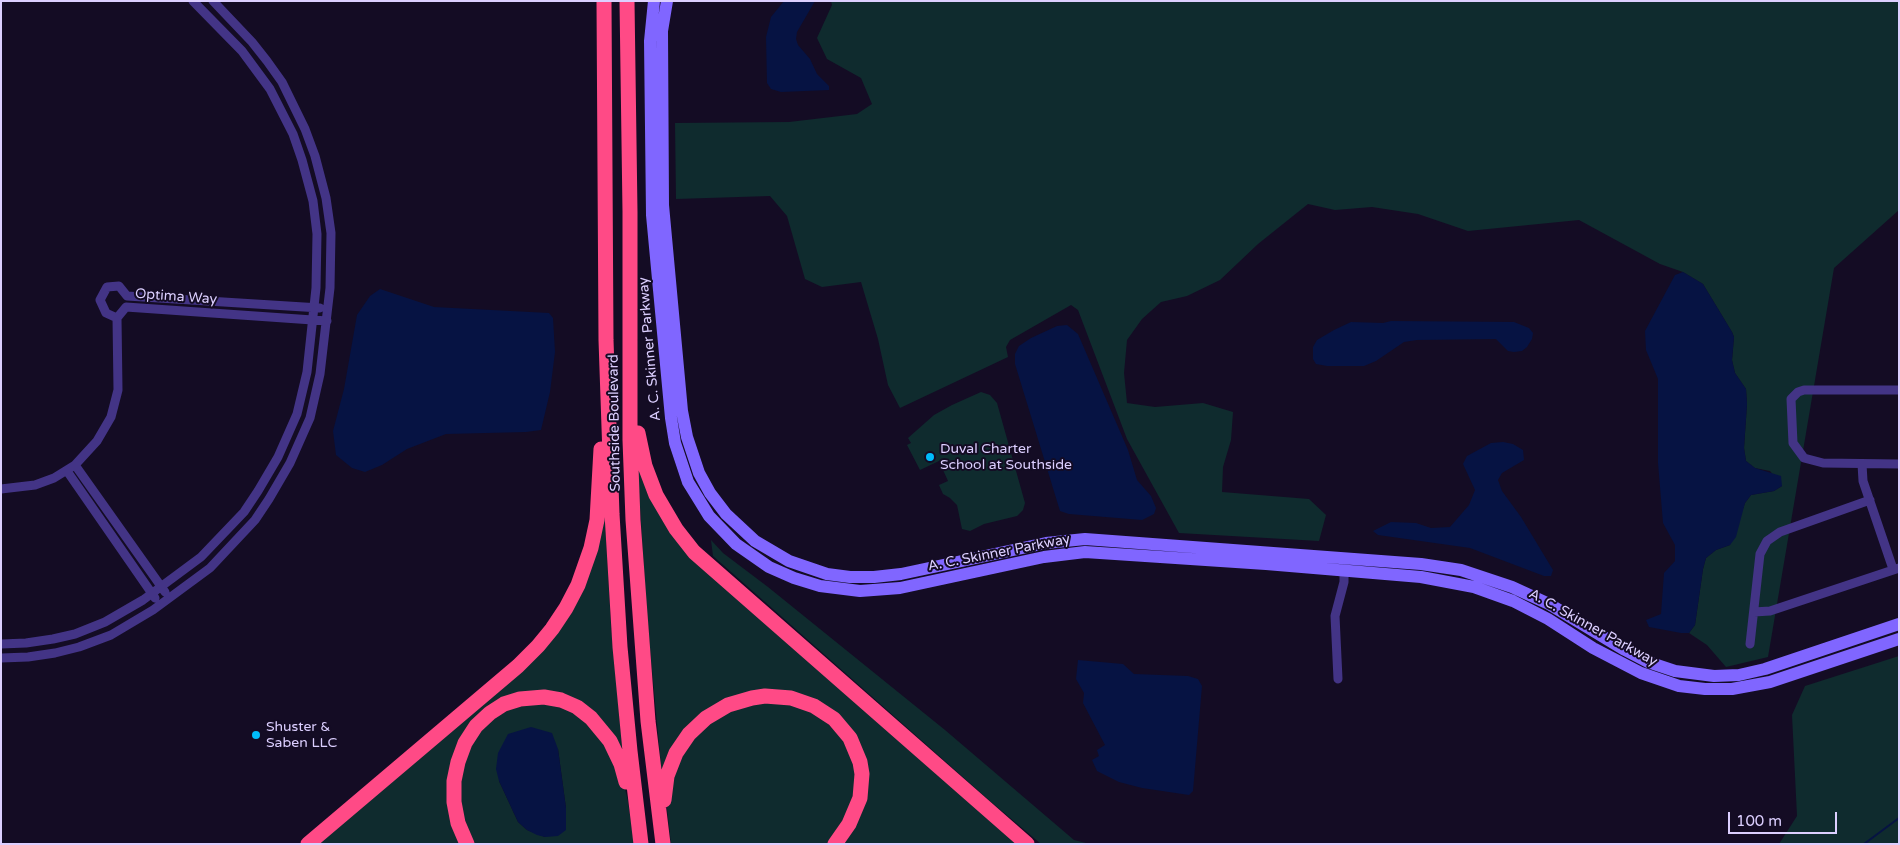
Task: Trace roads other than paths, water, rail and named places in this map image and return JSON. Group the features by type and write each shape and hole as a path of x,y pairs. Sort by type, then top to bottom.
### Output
{"highway":[{"name":"Southside Boulevard","path":"604,1 606,340 612,523 618,620 641,844"},
{"name":"Southside Boulevard","path":"627,1 631,466 636,573 648,721 664,844"},
{"path":"308,844 518,666 545,638 566,608 587,561 597,520 606,340"},
{"path":"631,374 638,440 645,466 662,506 684,540 705,563 1027,844"},
{"path":"664,844 664,804 667,776 682,743 697,726 717,710 740,701 765,696 791,698 825,712 843,728 857,750 862,774 860,798 849,824 835,844"},
{"path":"467,844 458,823 453,792 458,762 465,743 476,726 497,708 511,702 536,697 561,700 577,707 592,718 605,733 621,764 641,844"}],"main road":[{"name":"A. C. Skinner Parkway","path":"654,1 650,41 652,215 671,418 677,450 687,478 701,505 713,521 747,553 781,573 807,583 832,589 886,590 1044,557 1085,552 1421,577 1448,581 1487,592 1536,612 1593,648 1641,673 1666,682 1692,688 1732,689 1770,682 1899,639"},
{"name":"A. C. Skinner Parkway","path":"666,1 662,31 664,219 682,412 690,450 699,473 710,493 726,514 755,541 777,555 802,567 839,576 861,578 887,576 1046,543 1085,539 1421,564 1461,570 1512,587 1549,604 1648,662 1674,671 1714,676 1740,675 1765,669 1899,624"},
{"path":"687,478 699,473"}],"street":[{"path":"1,644 26,643 75,634 127,611 152,594 213,546 244,512 267,476 297,414 307,372 314,307 317,234 313,201 302,160 285,118 256,69 242,51 193,1"},
{"path":"1,658 28,657 79,647 111,635 160,606 210,568 255,520 279,483 310,418 320,374 328,309 331,233 326,198 315,156 298,112 267,61 212,1"},
{"path":"285,118 298,112"},
{"path":"1,489 35,485 67,471 97,441 111,417 118,390 117,318 106,313 100,300 107,287 119,286 127,296 126,307"},
{"path":"127,296 328,309"},
{"name":"Optima Way","path":"117,318 126,307 327,321"},
{"path":"1899,390 1804,390 1798,392 1791,399 1793,443 1804,458 1823,463 1899,464"},
{"path":"75,464 169,598"},
{"path":"1754,612 1770,611 1896,568 1863,481 1862,464"},
{"path":"67,471 160,606"},
{"path":"1750,644 1760,554 1767,541 1780,532 1870,500"},
{"path":"1338,679 1335,616 1342,592 1344,570"}],"waterway":[{"path":"1864,844 1899,818"}],"place":[{"name":"Duval Charter School at Southside","path":"930,457"},
{"name":"Shuster & Saben LLC","path":"256,735"}]}
